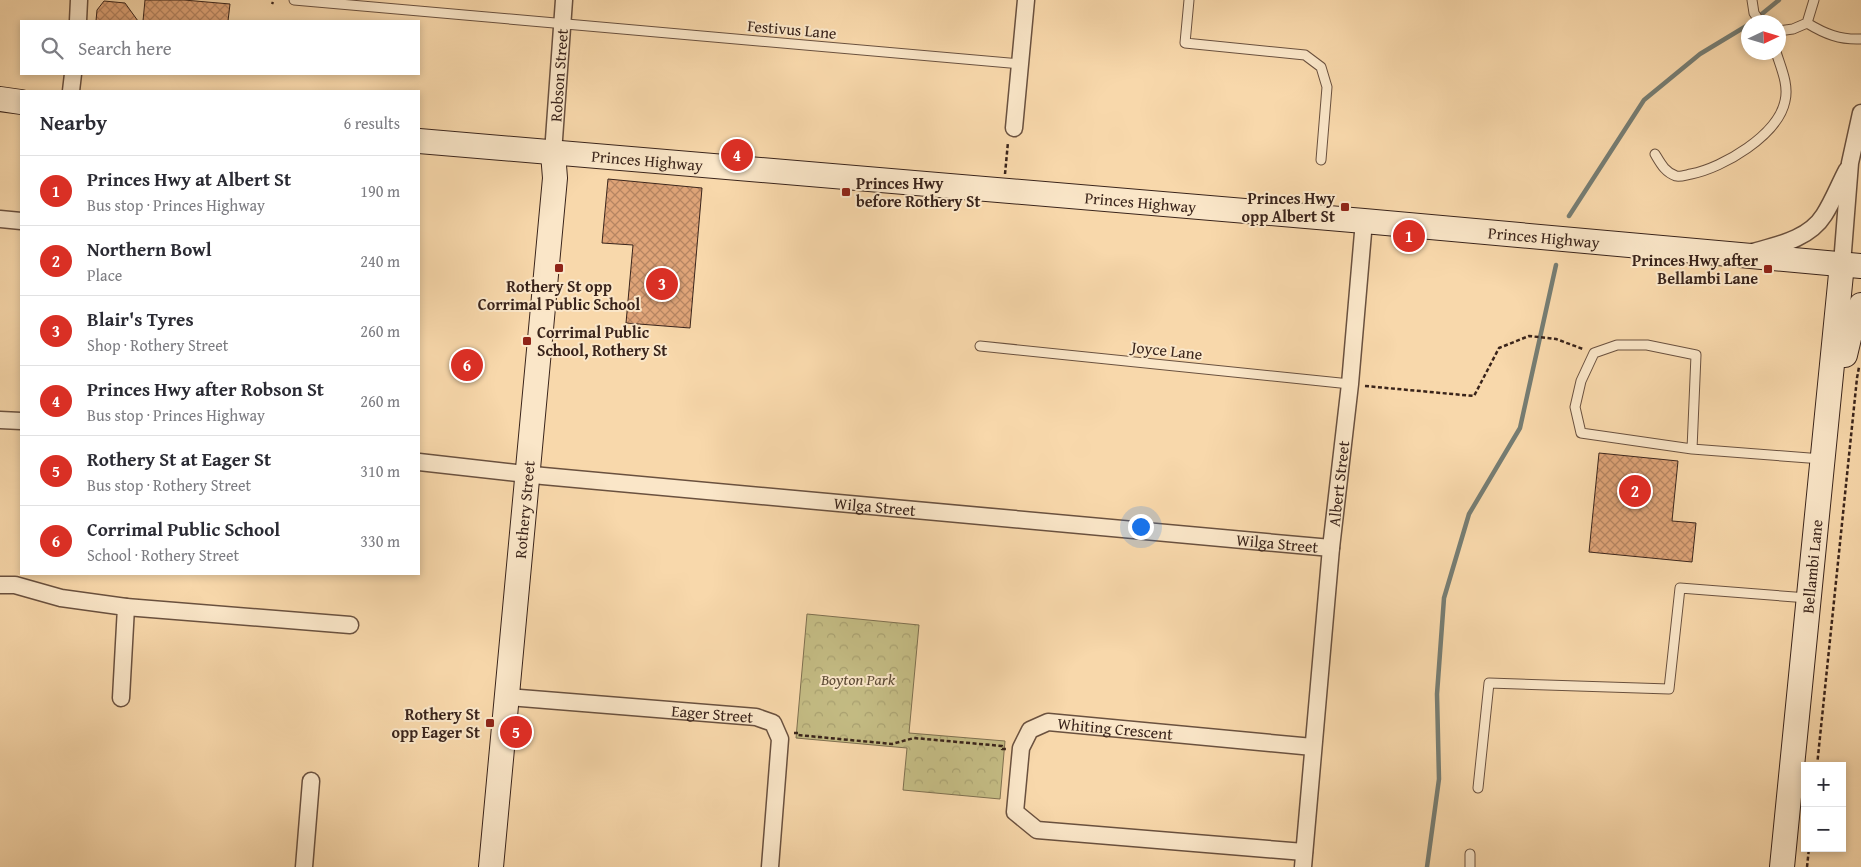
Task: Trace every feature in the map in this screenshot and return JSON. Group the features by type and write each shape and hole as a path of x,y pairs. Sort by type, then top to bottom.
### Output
{"main road":[{"path":"0,99 20,102"},
{"name":"Princes Highway","path":"420,142 1364,221 1851,265"},
{"name":"Rothery Street","path":"491,867 555,178 553,153"},
{"name":"Bellambi Lane","path":"1782,867 1823,453 1851,265"},
{"path":"1823,453 1845,351 1853,321 1861,305"}],"street":[{"path":"78,20 80,0"},
{"name":"Robson Street","path":"553,153 564,0"},
{"path":"1011,134 1026,0"},
{"path":"71,90 73,75"},
{"path":"1851,265 1850,164 1861,113"},
{"path":"1743,254 1784,244 1812,228 1824,216 1850,164"},
{"path":"0,220 20,221"},
{"name":"Albert Street","path":"1303,860 1331,548 1350,384 1364,221"},
{"path":"0,420 20,421"},
{"name":"Wilga Street","path":"420,462 526,474 1331,548"},
{"path":"0,585 21,587 61,598 126,607 350,625"},
{"path":"121,698 126,607"},
{"name":"Eager Street","path":"507,697 756,717 773,723 780,739 770,867"},
{"name":"Whiting Crescent","path":"1303,860 1037,830 1015,812 1021,750 1030,730 1048,722 1313,747"},
{"path":"304,867 311,782"}],"lane":[{"name":"Festivus Lane","path":"294,0 1020,64"},
{"path":"1189,0 1185,43 1305,55 1321,67 1326,87 1321,160"},
{"path":"1752,0 1755,15"},
{"path":"1786,30 1807,23 1814,0"},
{"path":"1807,23 1823,33 1846,39 1861,39"},
{"path":"1655,154 1664,170 1677,177 1701,172 1733,157 1769,129 1781,114 1786,100 1785,82 1778,60"},
{"path":"1692,448 1696,355 1647,345 1617,345 1594,353 1580,381 1575,407 1581,433 1692,448 1823,453"},
{"name":"Joyce Lane","path":"980,346 1350,384"},
{"path":"1478,788 1489,682 1669,689 1680,588 1809,598"},
{"path":"1470,854 1470,867"}],"path":[{"path":"1005,175 1011,134"},
{"path":"1350,384 1474,396 1499,348 1529,336 1556,339 1594,353"},
{"path":"1817,762 1857,378 1861,360"},
{"path":"792,733 892,744 914,738 1002,746 1002,749 1021,750"},
{"path":"1807,867 1809,852"}],"green space":[{"name":"Boyton Park","path":"807,614 919,625 909,733 1005,741 1000,799 903,790 907,748 796,738"}],"building":[{"path":"145,0 184,0 230,4 228,20 143,20"},
{"path":"104,1 125,3 137,20 96,20 97,10"},
{"path":"608,179 702,188 690,328 626,323 633,245 602,243"},
{"path":"1599,453 1678,461 1672,521 1696,523 1692,562 1589,552"}],"waterway":[{"path":"1761,15 1779,0"},
{"path":"1569,216 1644,100 1700,54 1741,29"},
{"path":"1427,867 1439,779 1437,694 1444,598 1469,514 1520,428 1556,265"}],"place":[{"name":"Princes Hwy after Robson St","path":"737,155"},
{"name":"Princes Hwy before Rothery St","path":"846,192"},
{"name":"Princes Hwy opp Albert St","path":"1345,207"},
{"name":"Princes Hwy at Albert St","path":"1409,236"},
{"name":"Rothery St opp Corrimal Public School","path":"559,268"},
{"name":"Princes Hwy after Bellambi Lane","path":"1768,269"},
{"name":"Blair's Tyres","path":"662,284"},
{"name":"Corrimal Public School, Rothery St","path":"527,341"},
{"name":"Corrimal Public School","path":"467,365"},
{"name":"Northern Bowl","path":"1635,491"},
{"name":"Rothery St opp Eager St","path":"490,723"},
{"name":"Rothery St at Eager St","path":"516,732"}]}
